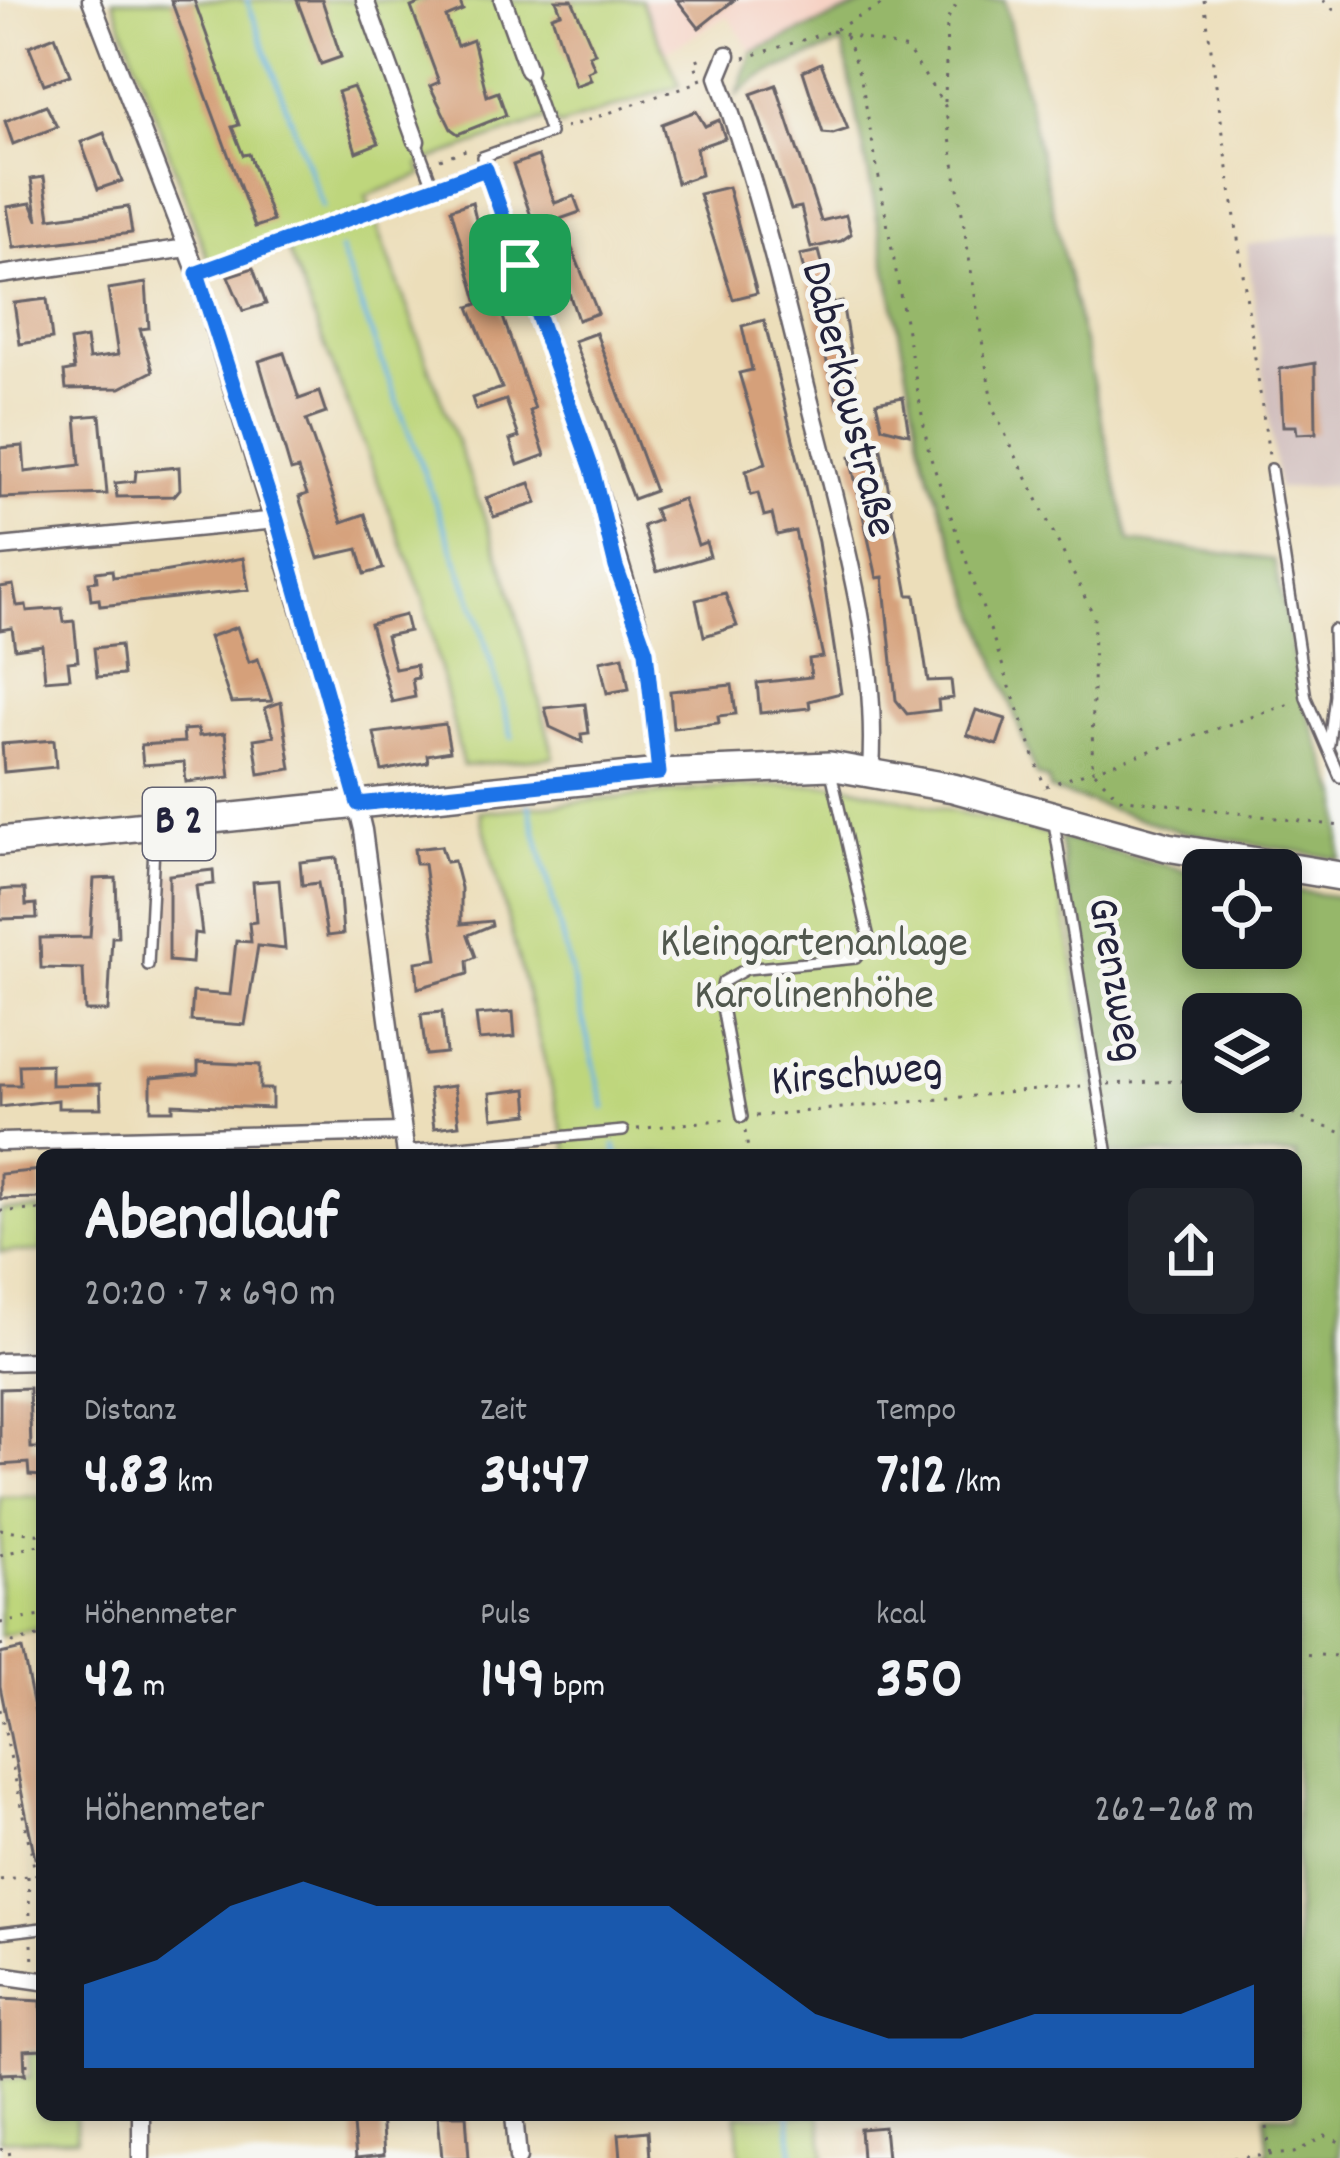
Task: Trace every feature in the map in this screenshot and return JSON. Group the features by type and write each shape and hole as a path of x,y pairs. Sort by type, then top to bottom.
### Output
{"main road":[{"name":"B 2","path":"0,841 659,773 830,766 1050,806 1167,847 1340,875"}],"street":[{"path":"91,0 197,273 277,520 358,804 405,1149"},
{"path":"365,0 416,141"},
{"path":"502,0 528,70"},
{"name":"Daberkowstraße","path":"727,55 718,77 758,191 854,590 873,739 871,770"},
{"path":"376,209 486,169 592,469 616,567 646,651 659,773"},
{"path":"0,275 188,248"},
{"path":"0,547 277,520"},
{"path":"0,1142 154,1147 401,1132"},
{"path":"0,1362 36,1361"},
{"path":"0,1975 36,1980"},
{"path":"141,2158 142,2121"},
{"path":"515,2121 518,2158"}],"lane":[{"path":"486,169 482,157 554,132 528,70"},
{"path":"416,141 433,188"},
{"path":"1271,470 1306,698 1340,777"},
{"path":"1328,749 1335,695 1333,630"},
{"path":"742,1117 720,997 722,982 746,969 856,958 869,938 830,766"},
{"name":"Grenzweg","path":"1050,806 1107,1149"},
{"path":"148,965 155,827"},
{"path":"445,1149 623,1131"},
{"path":"0,1933 36,1929"}],"path":[{"path":"727,55 752,59 832,31 892,0"},
{"path":"959,0 946,20 945,106 993,409 1094,616 1092,769 1119,798 1340,826"},
{"path":"1204,0 1271,470"},
{"path":"1323,0 1340,16"},
{"path":"832,31 907,49 945,106"},
{"path":"846,36 861,79 928,452 1050,806"},
{"path":"554,132 691,85"},
{"path":"197,273 376,209"},
{"path":"1045,786 1306,698"},
{"name":"Kirschweg","path":"623,1131 1097,1084 1182,1081"},
{"path":"1293,1113 1340,1132"},
{"path":"742,1117 748,1149"},
{"path":"0,1211 36,1210"},
{"path":"0,1529 36,1534"},
{"path":"0,1555 36,1546"},
{"path":"0,1623 36,1617"},
{"path":"0,1646 36,1637"},
{"path":"1302,1654 1340,1656"},
{"path":"0,1709 36,1862"},
{"path":"0,1880 36,1875"},
{"path":"28,1876 30,1913"},
{"path":"0,2076 27,2075 27,2058"},
{"path":"1266,2121 1269,2156"},
{"path":"1233,2158 1294,2152 1325,2136 1340,2142"},
{"path":"0,2149 10,2150 10,2158"}],"shaded area":[{"path":"641,0 874,0 752,52 728,16 664,53"},
{"path":"1340,231 1340,485 1278,489 1247,245"}],"green space":[{"path":"113,0 641,0 680,85 559,126 550,118 424,162 419,165 423,175 366,196 370,208 210,265"},
{"path":"874,0 1004,0 1130,541 1274,560 1301,695 1340,799 1340,859 1179,831 1050,790 1048,780 1036,775 924,459 843,43 759,77 737,95 752,52"},
{"path":"375,220 508,581 554,757 463,766 423,597 287,249"},
{"name":"Kleingartenanlage Karolinenhöhe","path":"842,784 1051,836 1106,1149 567,1149 480,812 715,788"},
{"path":"1060,838 1182,870 1182,969 1302,969 1302,892 1340,897 1340,2158 1225,2158 1269,2153 1266,2121 1302,2121 1302,1149 1107,1149"},
{"path":"36,1210 36,1251 0,1252 0,1211"},
{"path":"36,1496 36,1629 0,1636 0,1497"},
{"path":"29,2053 36,2053 36,2121 76,2121 77,2138 0,2140 0,2080 30,2078"},
{"path":"737,2121 821,2121 825,2158 740,2158"}],"building":[{"path":"171,0 194,0 239,125 232,127 243,155 249,154 273,221 255,227"},
{"path":"297,0 322,0 341,57 321,64"},
{"path":"428,0 459,0 463,10 446,17 457,46 473,40 487,96 498,92 506,115 458,134 451,129 430,86 439,82 411,7"},
{"path":"556,0 572,0 595,53 589,55 595,69 588,72 591,80 575,86 552,16 561,13"},
{"path":"677,0 734,0 699,28"},
{"path":"55,36 70,75 44,84 29,46"},
{"path":"821,63 848,129 833,134 823,133 803,71"},
{"path":"776,85 821,221 846,215 851,234 841,241 811,248 801,207 791,209 751,94"},
{"path":"353,87 379,143 356,152 338,92"},
{"path":"46,105 57,127 13,144 5,121"},
{"path":"696,111 705,126 719,120 725,138 696,148 701,175 677,183 662,124"},
{"path":"104,133 122,181 98,189 81,142"},
{"path":"538,156 555,203 574,196 580,212 560,219 598,313 578,320 563,275 556,278 538,236 513,165"},
{"path":"44,177 50,218 128,207 132,233 14,248 7,207 31,203 38,220 31,179"},
{"path":"728,187 757,293 733,299 699,194"},
{"path":"472,202 490,280 535,409 530,411 545,455 518,465 510,440 519,437 506,400 476,410 472,398 502,388 469,307 478,304 451,209"},
{"path":"819,251 833,304 842,302 858,397 837,402 800,255"},
{"path":"253,268 266,304 243,311 228,276"},
{"path":"146,283 149,328 140,329 153,371 120,388 66,389 64,372 74,370 70,341 86,338 89,359 118,355 108,289"},
{"path":"47,299 52,339 20,344 14,303"},
{"path":"764,320 818,542 841,693 809,701 810,708 760,713 757,683 811,677 809,659 823,657 795,531 777,535 772,514 764,516 758,493 751,495 746,471 766,463 739,373 752,370 742,326"},
{"path":"596,333 655,491 633,499 574,341"},
{"path":"284,353 299,399 319,392 326,413 306,420 342,522 365,514 383,569 365,574 358,549 318,558 299,497 307,494 298,469 291,471 259,361"},
{"path":"1315,363 1316,433 1297,434 1296,426 1283,426 1280,369"},
{"path":"903,397 909,434 882,427 876,402"},
{"path":"100,415 107,494 0,498 0,448 23,446 25,472 80,465 76,417"},
{"path":"881,449 908,595 915,595 928,681 951,680 953,698 938,700 939,710 907,714 896,700 883,577 877,578 850,457"},
{"path":"179,467 180,489 174,496 117,497 115,483 135,481 136,471"},
{"path":"530,483 537,503 494,517 486,498"},
{"path":"683,499 698,545 706,542 710,556 657,572 643,526 659,520 654,509"},
{"path":"243,558 249,590 100,606 99,599 91,600 89,582 97,581 96,572 112,570 113,577 157,573"},
{"path":"13,585 17,606 26,605 27,611 62,608 64,622 74,621 78,661 68,662 70,678 45,680 42,645 15,649 12,628 0,630 0,587"},
{"path":"725,593 737,626 704,636 696,600"},
{"path":"405,615 409,631 386,636 395,669 416,665 418,678 412,679 415,697 392,702 370,624"},
{"path":"237,627 249,662 258,659 272,701 231,703 209,637"},
{"path":"120,645 123,675 97,677 94,648"},
{"path":"623,656 629,689 607,693 600,661"},
{"path":"732,685 736,714 718,716 719,723 673,728 670,691"},
{"path":"281,702 291,769 259,774 254,739 274,736 265,708"},
{"path":"585,704 589,733 581,734 582,742 550,727 545,708"},
{"path":"976,710 1006,719 997,745 967,735"},
{"path":"445,724 450,751 427,755 428,762 382,771 374,733"},
{"path":"198,729 199,736 225,733 230,777 186,782 184,762 143,765 141,745 184,742 183,730"},
{"path":"54,740 56,767 4,772 2,744"},
{"path":"441,846 446,862 454,861 461,888 461,924 491,921 492,925 468,935 476,957 467,961 468,974 418,988 416,962 437,959 424,864 416,864 414,849"},
{"path":"337,858 343,934 327,936 318,883 302,885 300,862"},
{"path":"213,870 214,884 196,886 202,934 194,933 192,963 169,961 169,875"},
{"path":"116,878 118,937 112,937 108,1011 85,1011 83,969 41,968 40,938 90,937 94,879"},
{"path":"279,880 285,949 258,946 245,1025 191,1021 193,992 230,995 236,941 251,942 249,923 256,922 253,882"},
{"path":"25,889 26,905 36,904 37,918 0,919 0,890"},
{"path":"442,1012 446,1053 426,1055 421,1014"},
{"path":"513,1012 515,1037 479,1040 476,1015"},
{"path":"198,1062 260,1065 260,1089 272,1089 272,1108 173,1104 173,1110 151,1110 151,1078 198,1074"},
{"path":"51,1064 51,1085 100,1084 101,1108 58,1108 58,1100 0,1107 0,1085 20,1085 19,1065"},
{"path":"454,1086 459,1125 434,1128 429,1089"},
{"path":"527,1089 529,1114 493,1118 490,1093"},
{"path":"36,1171 36,1198 0,1199 0,1174"},
{"path":"29,1388 36,1476 29,1475 28,1463 0,1465 0,1389"},
{"path":"22,1649 36,1717 36,1858 0,1686 0,1654"},
{"path":"0,1999 36,2001 36,2049 24,2050 25,2073 0,2074"},
{"path":"353,2121 381,2121 384,2155 356,2158"},
{"path":"439,2121 466,2121 469,2158 442,2158"},
{"path":"884,2127 887,2158 862,2158 860,2129"},
{"path":"648,2131 650,2158 621,2158 619,2134"}],"waterway":[{"path":"247,0 323,207"},
{"path":"340,250 478,616 512,737"},
{"path":"529,805 605,1108"},
{"path":"790,2121 793,2158"}],"route":[{"path":"486,169 520,265 592,469 616,567 646,651 659,773 358,804 277,520 197,273 486,169"}]}
